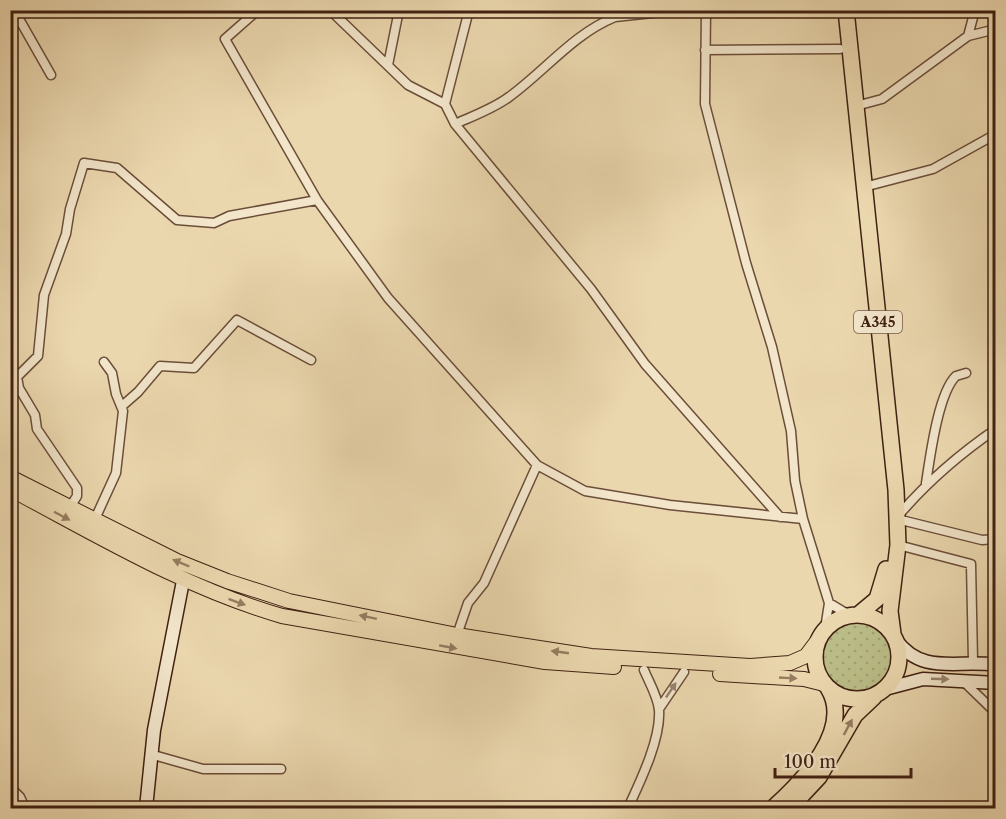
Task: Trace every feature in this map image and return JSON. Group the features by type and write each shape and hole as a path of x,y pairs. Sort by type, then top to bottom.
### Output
{"highway":[{"name":"A345","path":"785,807 811,767 834,725 836,706 816,667 822,635 877,599 884,582 888,555 889,501 836,10"},
{"name":"A345","path":"785,807 819,777 855,715 881,691 898,666 890,611 898,545 897,518 846,10"},
{"path":"854,615 875,618 894,637"},
{"path":"826,686 850,699 862,699 881,691"}],"main road":[{"path":"10,477 177,561 260,593 457,635 591,656 750,666 790,663 806,656 822,635"},
{"path":"10,489 183,580 282,616 534,661 804,679 826,686"}],"street":[{"path":"14,10 51,75"},
{"path":"258,10 225,39 317,200 388,298 537,465 585,491 670,505 803,519"},
{"path":"330,10 408,85 445,104 455,124 591,289 645,364 780,517"},
{"path":"388,65 399,10"},
{"path":"445,104 469,10"},
{"path":"455,124 511,96 588,30 615,17 681,10"},
{"path":"706,10 705,104 746,263 772,347 791,431 795,481 803,519 829,603 822,635"},
{"path":"968,36 975,10"},
{"path":"856,106 882,99 968,36 996,29"},
{"path":"705,50 840,49"},
{"path":"864,187 933,169 996,134"},
{"path":"70,507 77,496 77,488 37,429 35,415 19,388 17,377 38,356 44,295 66,234 70,208 84,163 117,168 177,220 214,224 230,216 317,200"},
{"path":"122,406 138,392 160,366 194,368 237,320 311,360"},
{"path":"95,519 116,473 122,406 116,394 112,373 104,362"},
{"path":"926,484 937,423 948,389 956,376 966,373"},
{"path":"996,429 955,458 926,484 897,518 982,540 996,539"},
{"path":"457,635 468,603 484,583 537,465"},
{"path":"898,545 971,564 973,661"},
{"path":"146,808 150,754 183,580"},
{"path":"829,603 854,615"},
{"path":"894,637 904,651 916,659 942,665 973,661 996,665"},
{"path":"628,808 642,777 657,729 659,709 644,670"},
{"path":"659,709 684,672"},
{"path":"881,691 923,679 996,683"},
{"path":"962,680 996,713"},
{"path":"150,754 203,769 281,769"},
{"path":"10,787 20,797 25,808"}],"green space":[{"path":"857,623 870,626 882,633 889,645 892,658 889,671 882,683 870,690 857,693 844,690 832,683 825,671 822,658 825,645 832,633 844,626"}]}
